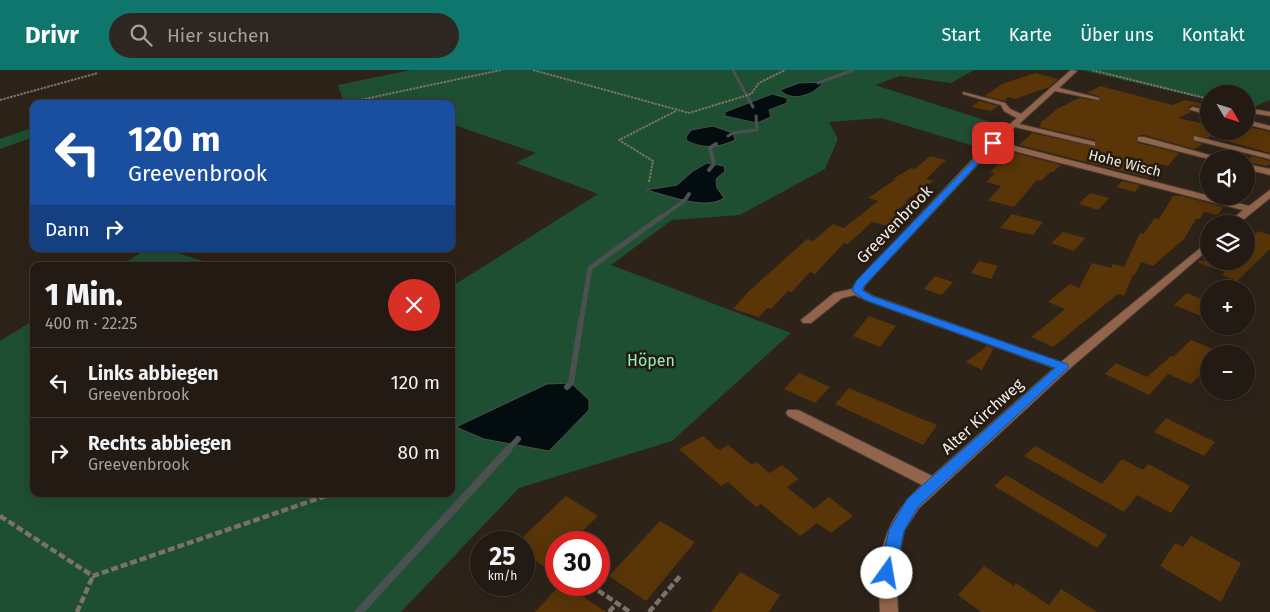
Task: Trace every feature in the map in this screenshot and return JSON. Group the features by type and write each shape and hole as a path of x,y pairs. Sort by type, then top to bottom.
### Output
{"street":[{"name":"Greevenbrook","path":"857,291 860,284 993,143 1074,71"},
{"path":"1054,89 1096,99"},
{"path":"965,93 1003,104 1010,114 1022,117"},
{"path":"1193,109 1200,111"},
{"path":"1255,111 1270,114"},
{"path":"1255,124 1270,128"},
{"path":"1014,125 1092,144"},
{"path":"1141,138 1200,154"},
{"path":"1197,138 1270,157"},
{"name":"Hohe Wisch","path":"993,143 1250,209"},
{"path":"1255,168 1270,172"},
{"path":"1243,215 1270,192"},
{"name":"Alter Kirchweg","path":"889,612 887,573 896,530 913,503 1063,367 1200,252"},
{"path":"807,320 838,295 857,291 869,298 1063,367"},
{"path":"793,413 932,484"}],"path":[{"path":"356,100 501,70"},
{"path":"533,70 689,113 751,94 759,83 785,70"},
{"path":"1092,70 1200,97"},
{"path":"0,99 98,73"},
{"path":"649,182 653,161 619,140 677,110"},
{"path":"76,612 93,576 322,497"},
{"path":"0,516 93,576"},
{"path":"649,612 681,575"},
{"path":"606,596 630,612"},
{"path":"609,612 617,603"}],"green space":[{"name":"Höpen","path":"411,70 974,70 951,83 900,76 875,85 1000,125 977,147 881,118 829,122 838,139 825,169 740,215 672,220 611,265 791,333 672,441 519,488 478,531 470,531 470,539 401,612 0,612 0,341 30,322 30,497 455,497 455,284 598,194 516,163 536,153 455,125 455,100 343,100 338,85","holes":["772,94 781,106 769,110 757,123 725,116 726,112","716,178 717,188 648,190","547,384 549,451 484,439 456,427"]},
{"path":"1081,70 1270,70 1270,100 1255,107 1255,85 1200,85 1200,98"},
{"path":"30,128 30,138 0,149 0,139"},
{"path":"142,252 175,252 206,262 126,262"}],"shaded area":[{"path":"823,82 815,91 803,96 791,96 780,90 799,83"},
{"path":"772,94 787,98 787,103 769,110 771,117 757,123 725,116 725,112"},
{"path":"713,126 733,133 735,140 723,145 711,146 687,141 686,137 691,130"},
{"path":"707,163 724,166 725,171 716,179 717,188 724,198 716,202 686,201 646,190 677,185 693,171"},
{"path":"571,383 589,400 589,410 549,451 484,439 456,427 547,384"}],"building":[{"path":"1035,73 1058,79 1049,87 1015,99 1008,97 1004,101 985,96 1002,84"},
{"path":"1100,86 1173,105 1185,100 1200,103 1200,107 1192,105 1187,108 1191,112 1178,118 1200,123 1200,136 1193,135 1193,141 1203,144 1194,149 1144,135 1137,136 1138,143 1179,153 1168,166 1160,164 1149,178 1019,145 1032,133 1096,147 1095,140 1039,127 1040,123 1057,109 1079,98 1100,101 1099,96 1087,93"},
{"path":"979,101 998,106 991,111 971,107"},
{"path":"1255,128 1270,132 1270,153 1223,140 1255,140"},
{"path":"1011,152 1061,165 1041,181 1037,180 1014,207 988,200 1001,186 986,182 995,173 990,172"},
{"path":"930,156 946,160 926,179 934,181 905,201 908,202 897,210 902,212 901,214 888,226 872,222 848,244 844,243 815,274 810,272 792,292 788,291 771,309 767,308 759,317 733,309 748,292 807,239 813,241 833,224 844,228 878,201 868,198 896,179 893,179 911,168 915,169"},
{"path":"1255,157 1270,161 1270,164 1267,166 1255,164"},
{"path":"1122,181 1140,185 1135,192 1117,187"},
{"path":"1090,193 1109,198 1098,210 1079,204"},
{"path":"1173,196 1182,196 1200,201 1200,205 1223,207 1218,215 1204,212 1200,215 1200,219 1196,219 1184,239 1153,266 1141,262 1124,296 1118,294 1053,347 1031,337 1065,309 1048,302 1070,284 1079,288 1092,263 1111,268 1113,264 1124,267 1140,233 1143,234 1155,218 1159,219"},
{"path":"1012,214 1043,222 1033,235 1000,228"},
{"path":"1258,231 1270,235 1270,249 1255,264 1255,234"},
{"path":"1063,232 1085,238 1074,251 1051,243"},
{"path":"979,261 998,266 991,279 971,273"},
{"path":"1219,270 1248,270 1238,280 1222,275 1225,272"},
{"path":"935,276 953,282 942,295 924,289"},
{"path":"1187,293 1200,298 1200,315 1174,305"},
{"path":"869,316 896,326 880,347 853,336"},
{"path":"1191,340 1203,345 1200,345 1200,375 1191,384 1168,374 1149,395 1105,374 1116,363 1147,377 1171,356 1173,357"},
{"path":"987,346 994,348 982,370 966,362"},
{"path":"799,373 830,387 815,403 784,389"},
{"path":"849,388 937,425 923,445 835,404"},
{"path":"1166,418 1215,442 1204,456 1154,432"},
{"path":"703,436 719,450 728,445 752,465 757,462 769,473 782,465 799,479 787,487 814,509 829,497 853,516 831,533 817,523 800,536 761,504 756,507 728,482 721,486 679,449"},
{"path":"1035,446 1102,484 1122,459 1143,470 1148,464 1190,486 1171,513 1137,495 1124,512 1024,456"},
{"path":"1006,475 1107,535 1097,548 994,486"},
{"path":"566,496 598,516 582,531 545,531 545,567 535,560 535,531 529,531"},
{"path":"660,521 695,542 646,601 610,575"},
{"path":"1191,536 1241,563 1221,602 1160,566 1175,543 1183,547"},
{"path":"984,566 1014,586 1016,583 1049,605 1061,589 1097,612 981,612 958,595"},
{"path":"740,572 780,595 769,612 711,612"},
{"path":"550,596 582,596 606,612 535,612"}],"waterway":[{"path":"733,70 753,107"},
{"path":"818,83 853,70"},
{"path":"728,136 733,133 757,130 756,116"},
{"path":"709,170 714,164 710,148 716,144"},
{"path":"659,219 685,200 689,194"},
{"path":"581,322 590,268 661,217"},
{"path":"567,387 571,383 581,320"},
{"path":"507,451 518,439"},
{"path":"359,612 508,450"}],"route":[{"path":"887,573 896,530 913,503 1063,367 869,298 857,291 857,287 993,143"}]}
